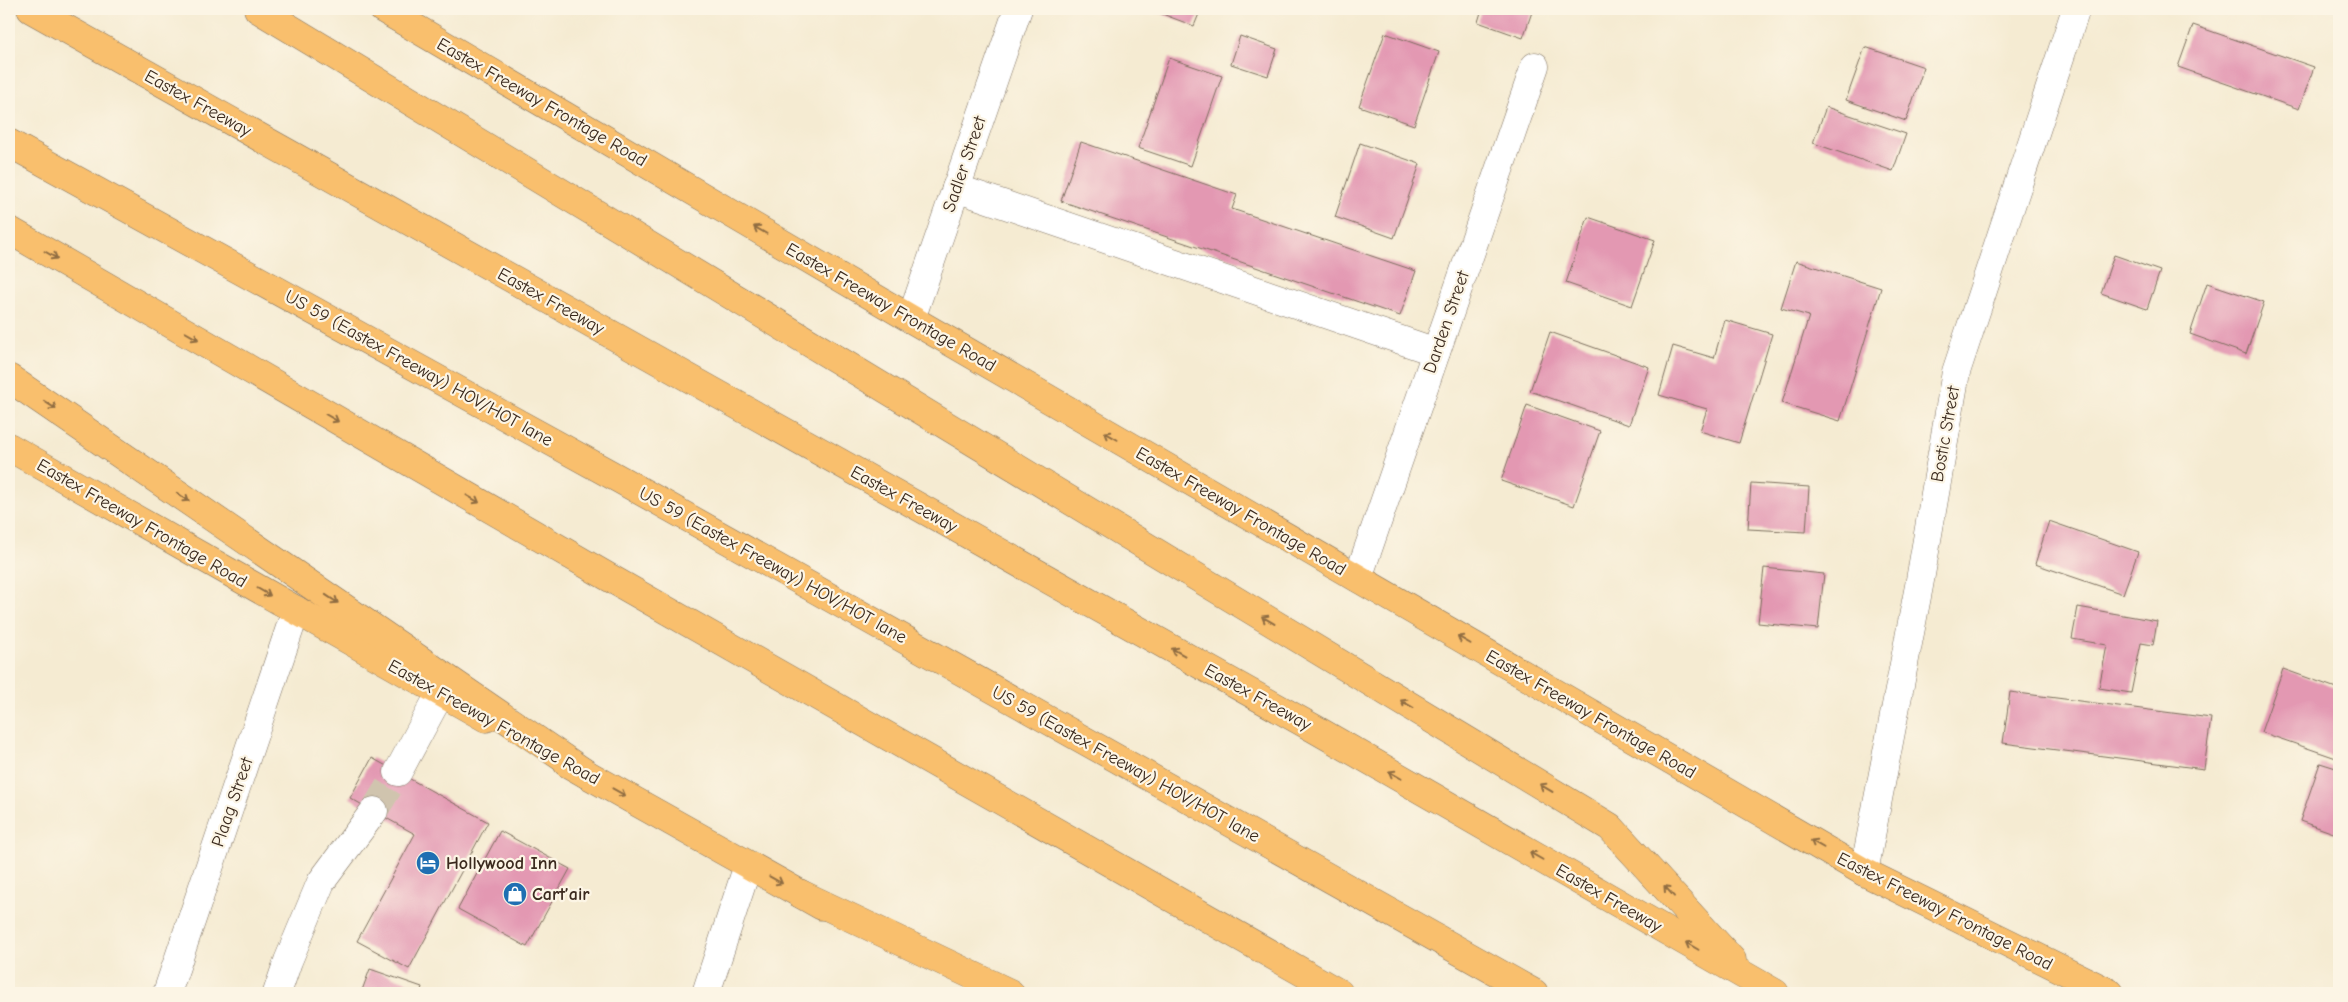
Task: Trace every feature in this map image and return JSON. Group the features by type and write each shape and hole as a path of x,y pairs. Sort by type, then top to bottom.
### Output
{"main road":[{"name":"Eastex Freeway","path":"31,9 1315,729 1775,993"},
{"path":"258,9 1610,827 1749,979"},
{"name":"Eastex Freeway Frontage Road","path":"383,9 911,319 1864,872 2110,993"},
{"name":"US 59 (Eastex Freeway) HOV/HOT lane","path":"9,143 629,484 1534,993"},
{"path":"9,230 610,578 1339,993"},
{"path":"9,378 588,775"},
{"name":"Eastex Freeway Frontage Road","path":"9,447 748,865 982,993"},
{"path":"801,894 1010,993"}],"street":[{"name":"Sadler Street","path":"911,319 1018,9"},
{"name":"Bostic Street","path":"1864,872 1919,586 1956,372 2076,9"},
{"name":"Darden Street","path":"1358,578 1535,66"},
{"path":"956,188 1436,352"},
{"name":"Plaag Street","path":"167,993 296,610"},
{"path":"398,772 441,692"},
{"path":"278,993 288,961 321,882 374,811"},
{"path":"706,993 748,865"}],"building":[{"path":"1149,9 1201,9 1194,26"},
{"path":"1482,9 1533,9 1523,38 1478,22"},
{"path":"2193,25 2314,67 2299,109 2178,67"},
{"path":"1385,33 1439,52 1414,125 1359,106"},
{"path":"1240,36 1277,49 1268,76 1231,64"},
{"path":"1865,47 1924,67 1906,121 1846,100"},
{"path":"1169,58 1222,76 1191,166 1138,148"},
{"path":"1826,107 1906,134 1893,171 1813,143"},
{"path":"1081,142 1237,195 1232,209 1416,271 1400,316 1061,201"},
{"path":"1360,143 1420,164 1394,238 1335,217"},
{"path":"1588,217 1655,240 1632,306 1566,283"},
{"path":"2114,255 2160,271 2147,309 2101,293"},
{"path":"1796,261 1881,288 1840,421 1782,403 1809,316 1781,308"},
{"path":"2207,283 2264,302 2246,354 2190,334"},
{"path":"1725,320 1772,334 1739,443 1700,431 1707,409 1659,395 1673,346 1714,358"},
{"path":"1550,332 1649,367 1629,425 1530,391"},
{"path":"1527,405 1600,431 1574,506 1501,481"},
{"path":"1751,483 1809,487 1806,532 1748,529"},
{"path":"2049,521 2138,552 2123,594 2035,564"},
{"path":"1764,568 1824,574 1818,629 1758,623"},
{"path":"2078,607 2157,621 2153,645 2141,643 2131,693 2099,688 2107,645 2072,639"},
{"path":"2283,669 2339,689 2339,759 2261,732"},
{"path":"2010,692 2211,718 2204,769 2003,743"},
{"path":"372,758 488,822 409,969 357,941 415,834 350,798"},
{"path":"2320,763 2339,769 2339,835 2300,821"},
{"path":"500,831 570,869 527,947 458,909"},
{"path":"370,969 422,987 420,993 361,993"}],"tunnel":[{"path":"374,811 398,772"}],"place":[{"name":"Hollywood Inn","path":"428,863"},
{"name":"Cart’air","path":"515,894"}]}
